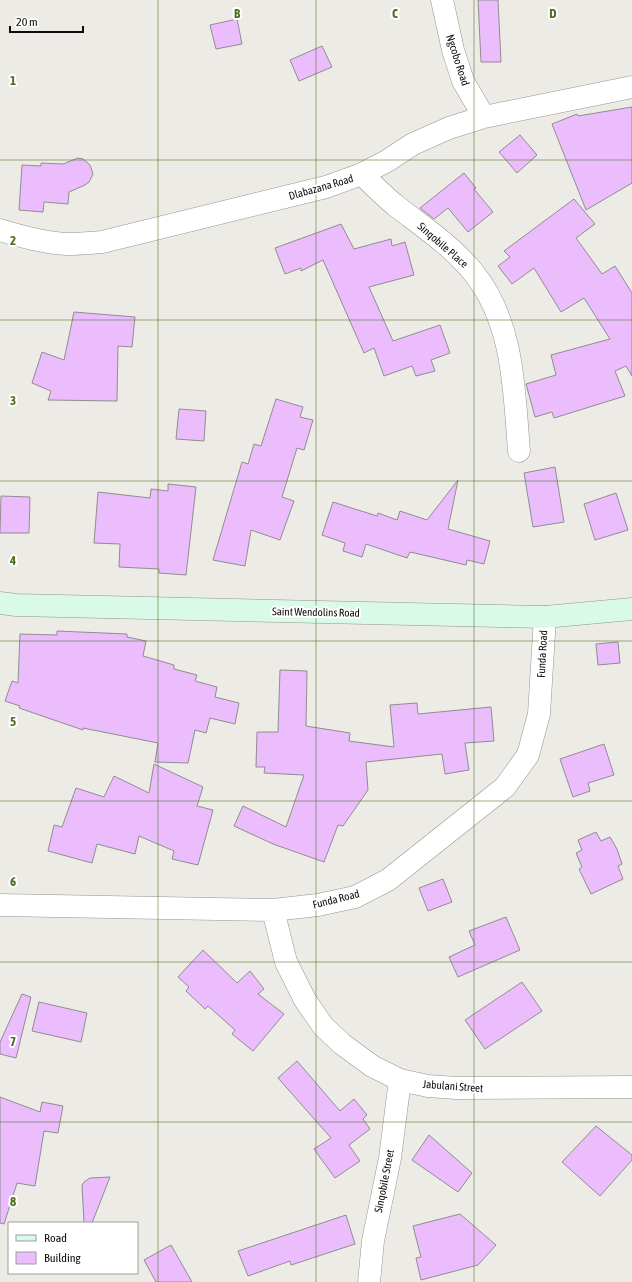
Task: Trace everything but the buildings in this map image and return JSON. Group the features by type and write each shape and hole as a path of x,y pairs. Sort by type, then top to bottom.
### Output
{"street":[{"name":"Ngcobo Road","path":"442,0 453,50 463,81 484,117"},
{"name":"Dlabazana Road","path":"0,230 20,237 46,242 67,244 102,242 326,187 362,174 387,161 413,144 449,128 484,117 632,87"},
{"name":"Sinqobile Place","path":"362,174 394,204 446,244 473,272 488,292 503,328 513,374 520,451"},
{"name":"Saint Wendolins Road","path":"0,603 40,606 544,617 632,609"},
{"name":"Funda Road","path":"0,905 273,910 318,905 355,897 388,880 505,787 528,755 539,714 544,617"},
{"name":"Jabulani Street","path":"273,910 286,962 305,1000 324,1026 342,1044 372,1066 400,1080 428,1086 458,1088 632,1087"},
{"name":"Sinqobile Street","path":"370,1282 373,1241 390,1158 400,1080"}]}
